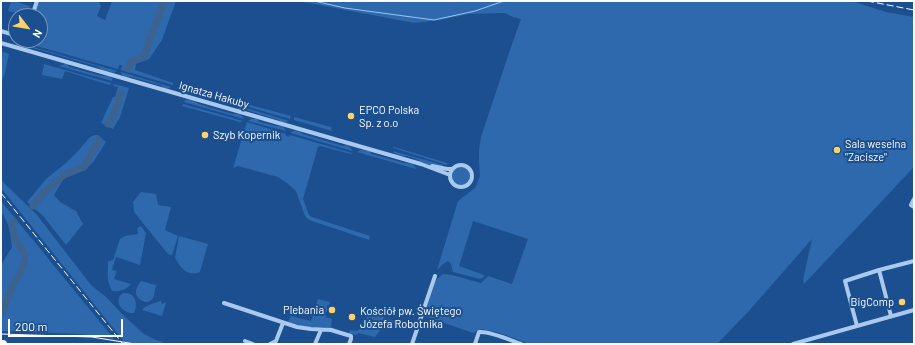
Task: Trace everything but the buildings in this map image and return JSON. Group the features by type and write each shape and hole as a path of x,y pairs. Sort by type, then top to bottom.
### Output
{"street":[{"name":"Ignatza Hakuby","path":"1,43 421,164 447,170 452,169"},
{"name":"Ignatza Hakuby","path":"421,164 450,175"},
{"path":"463,165 467,167 472,176 469,184 459,187 452,183 450,175 455,166 463,165"},
{"path":"914,199 911,205 914,207"},
{"path":"857,326 845,281 914,261"},
{"path":"879,270 891,316"},
{"path":"412,344 435,276"},
{"path":"224,303 297,327 311,330 331,330 351,336 349,344"},
{"path":"793,344 914,310"},
{"path":"270,344 276,341 283,323"},
{"path":"315,344 320,330"},
{"path":"475,344 479,332 499,336 521,344"},
{"path":"245,341 253,344"}],"shaded area":[{"path":"11,1 30,6 29,8 9,8"},
{"path":"38,1 96,1 99,2 101,6 97,16 105,20 112,1 176,1 162,40 149,59 136,64 135,70 173,83 173,85 121,70 122,65 119,65 118,69 44,48 48,48 48,8 36,8"},
{"path":"299,1 860,1 855,2 886,12 914,17 914,167 804,284 803,280 812,239 748,312 717,344 530,344 490,331 479,330 473,333 424,316 436,280 443,274 481,283 488,276 512,284 528,239 473,221 459,266 484,275 484,277 480,279 453,272 451,264 448,261 437,270 458,201 475,188 480,176 479,150 481,137 521,19 505,13 469,14 414,23"},
{"path":"33,48 117,71 114,73 102,70 99,67"},
{"path":"1,51 9,54 1,85"},
{"path":"44,64 111,83 110,85 65,71 62,79 42,75"},
{"path":"65,64 69,67 112,78 112,81 59,66"},
{"path":"121,72 171,87 166,89 161,85 131,77 125,77"},
{"path":"114,84 129,88 120,117 113,129 101,123 113,97 115,97 118,87 113,86"},
{"path":"185,100 193,100 199,104 232,114 239,114 244,119 184,102"},
{"path":"236,101 291,116 290,119 235,103"},
{"path":"183,104 243,121 240,122 182,106"},
{"path":"236,105 289,121 282,122 246,110 242,111 237,108"},
{"path":"294,117 331,127 332,131 294,120"},
{"path":"251,119 257,119 260,122 283,127 286,131 248,121"},
{"path":"247,122 286,134 286,136 289,137 290,135 352,153 320,146 318,147 303,199 309,215 312,217 370,236 369,240 309,220 305,216 296,191 278,177 238,166 233,168"},
{"path":"293,131 343,146 347,145 352,151 291,133"},
{"path":"98,135 106,142 94,161 85,170 65,177 54,195 60,202 76,211 83,224 66,245 43,216 27,202 46,179 66,163 90,137"},
{"path":"394,147 447,163 447,165 393,148"},
{"path":"361,150 412,164 416,169 357,152"},
{"path":"393,151 443,165 443,167 428,165 411,157 397,155"},
{"path":"461,167 467,170 470,176 467,182 461,185 455,182 452,176 455,170"},
{"path":"1,180 37,215 91,285 106,297 144,334 163,342 164,344 126,344 1,188"},
{"path":"141,192 156,194 158,205 171,207 165,230 178,236 172,255 168,254 134,212 133,202"},
{"path":"1,201 114,339 80,334 1,331 1,265 12,247 9,226 1,211"},
{"path":"141,226 146,233 140,265 116,257 112,270 117,271 114,279 131,284 123,290 112,291 108,280 108,261 113,260 120,239 125,236 138,234 137,228"},
{"path":"179,236 208,244 200,272 191,273 185,271 175,258"},
{"path":"141,281 156,285 155,293 151,301 142,301 137,296 136,289"},
{"path":"123,293 132,295 134,298 136,308 134,313 126,311 120,306 119,300"},
{"path":"318,299 330,302 329,305 327,305 328,308 325,315 326,317 332,319 331,327 339,330 323,327 305,327 288,322 291,316 311,321"},
{"path":"161,301 162,304 166,302 162,316 142,310 148,305"},
{"path":"370,311 376,312 376,315 401,323 403,320 414,327 385,323 375,337 358,333 357,335 349,333 350,330 355,331 362,328"}],"waterway":[{"path":"128,69 131,61 144,57 165,1"},
{"path":"314,1 345,8 434,20 475,11 504,1"},
{"path":"108,124 112,118 121,94"},
{"path":"33,206 44,193 64,175 84,167 99,140"},
{"path":"1,314 13,285 22,269 25,259 24,253 15,239 12,226 14,222"}],"tram line":[{"path":"1,334 92,337 135,344"}],"railway":[{"path":"867,1 914,10"},
{"path":"1,193 123,344"}],"place":[{"name":"EPCO Polska Sp. z o.o","path":"351,116"},
{"name":"Szyb Kopernik","path":"205,135"},
{"name":"Sala weselna \"Zacisze\"","path":"837,150"},
{"name":"BigComp","path":"902,302"},
{"name":"Plebania","path":"332,310"},
{"name":"Kościół pw. Świętego Józefa Robotnika","path":"352,317"}]}
